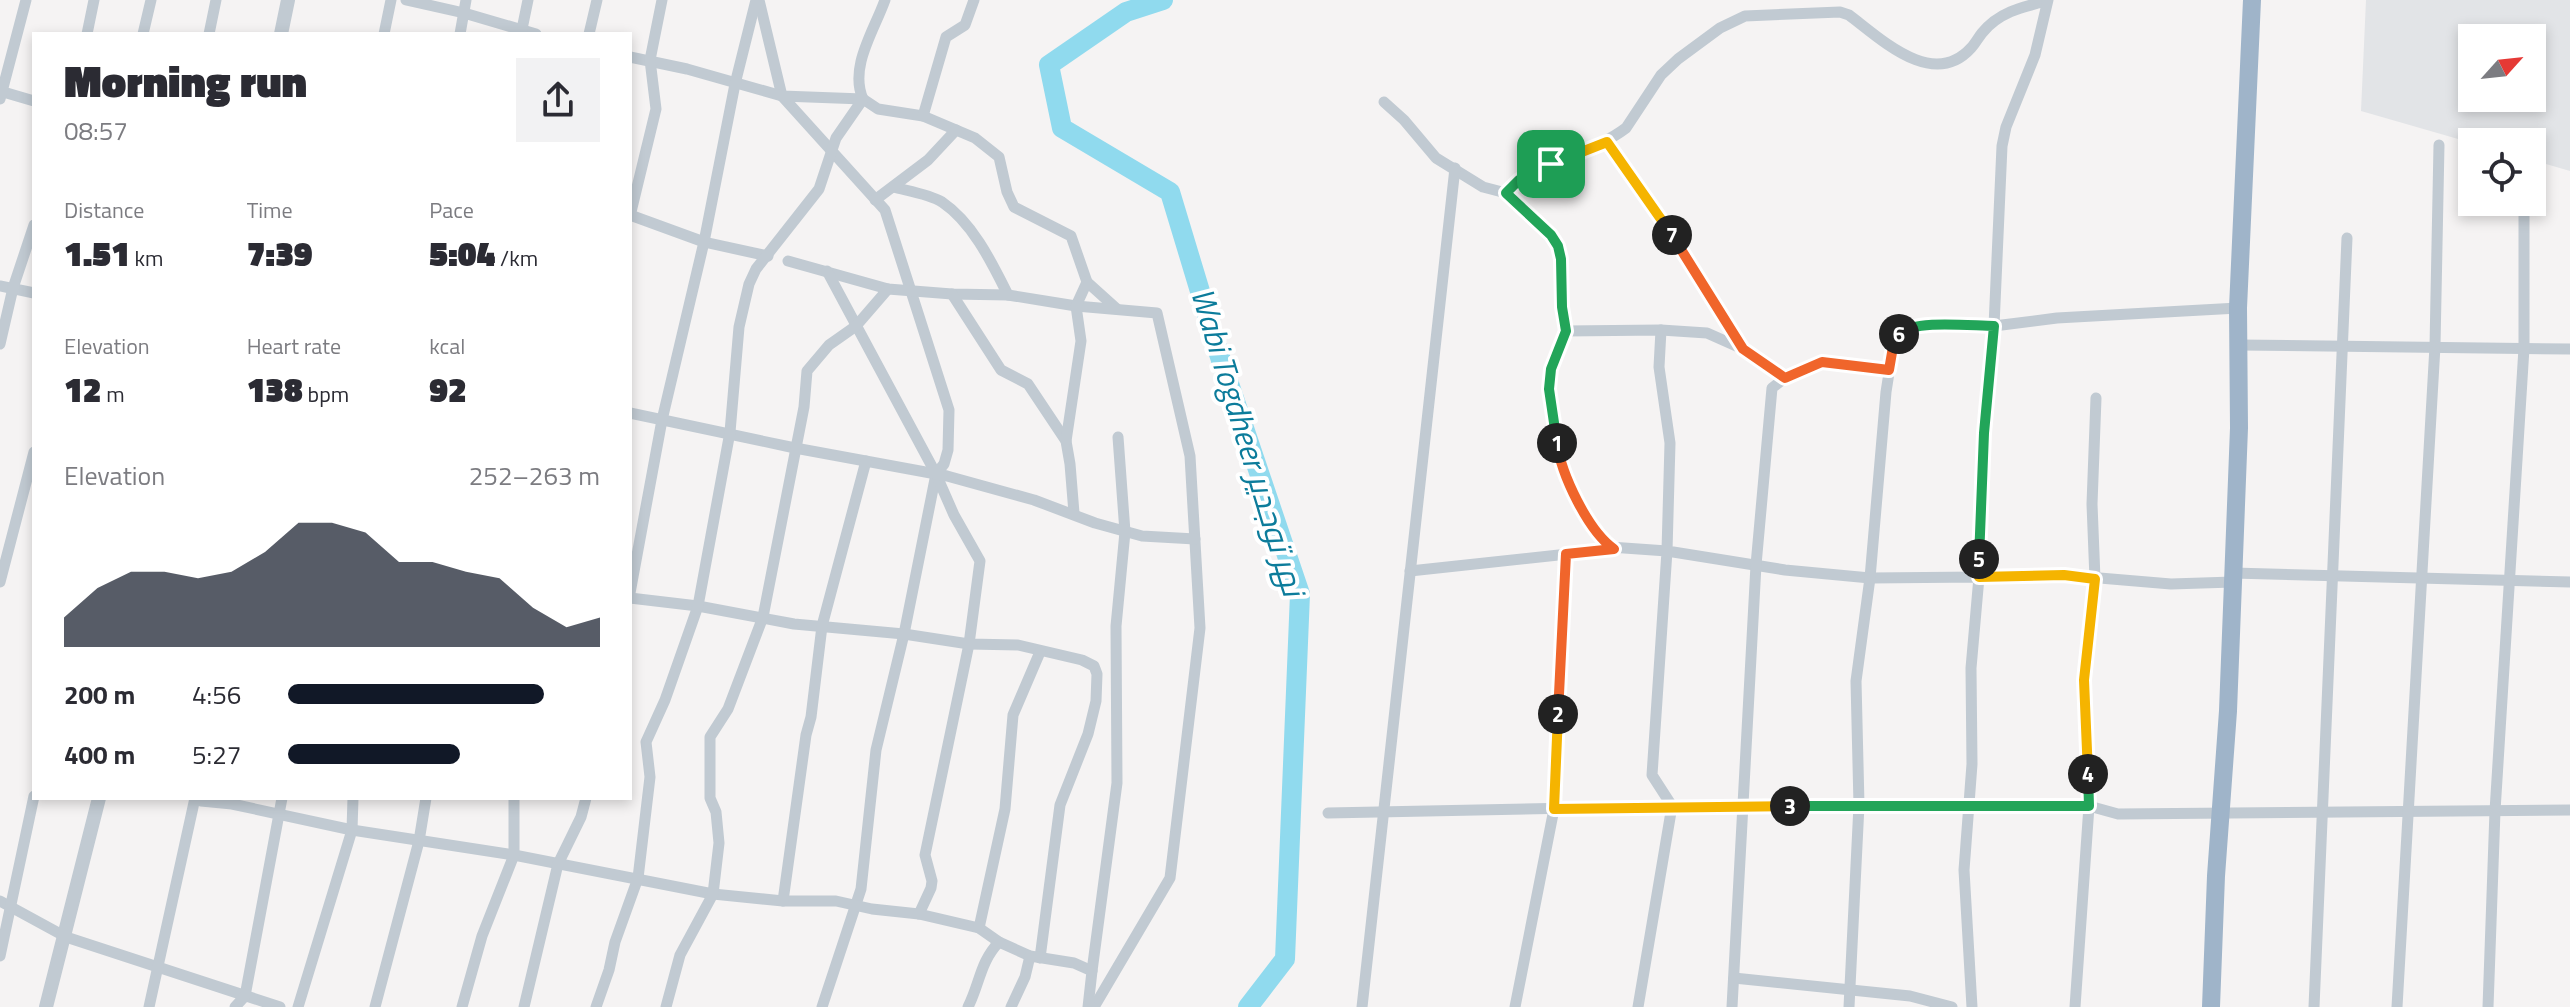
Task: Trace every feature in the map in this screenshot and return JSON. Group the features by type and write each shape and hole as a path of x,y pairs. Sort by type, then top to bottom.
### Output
{"highway":[{"path":"2211,1007 2233,577 2239,428 2238,308 2252,0"}],"street":[{"path":"26,0 1,94 32,101"},
{"path":"87,32 94,0"},
{"path":"143,32 151,0"},
{"path":"209,32 216,0"},
{"path":"281,32 288,0"},
{"path":"384,32 391,0"},
{"path":"406,0 464,13 521,32 528,0"},
{"path":"460,32 466,0"},
{"path":"589,32 597,0"},
{"path":"632,208 656,109 650,60 662,0"},
{"path":"632,584 662,420 704,242 735,84 758,0"},
{"path":"758,0 782,96 885,210 949,410 948,450 944,464 936,474 904,634 876,750 861,889 822,1007"},
{"path":"863,99 857,84 870,35 885,0"},
{"path":"923,116 946,37 965,25 974,0"},
{"path":"1506,193 1519,180 1607,142 1626,128 1653,87 1678,59 1720,28 1745,16 1840,12 1914,60 1943,65 1970,50 1995,20 2017,8 2047,1 2035,55 2006,127 2002,146 1994,326 1984,433 1979,577 1971,668 1972,764 1964,870 1972,1007"},
{"path":"632,57 782,96 863,99 878,109 923,116 975,138 999,157 1014,207 1071,236 1087,282 1118,309"},
{"path":"596,1007 638,878 650,777 646,742 665,700 698,606 730,432 739,327 749,284 756,269 819,189 836,138 863,99"},
{"path":"1384,102 1404,120 1436,158 1483,187 1506,193 1551,235 1558,246 1566,331 1551,369 1549,389 1562,468 1596,532 1614,549"},
{"path":"875,200 928,160 956,130"},
{"path":"1607,142 1664,223 1743,349"},
{"path":"2397,1007 2435,346 2439,145"},
{"path":"1362,1007 1455,168"},
{"path":"893,187 940,201 955,214 990,258 1008,295"},
{"path":"2488,1007 2495,811 2524,348 2524,216"},
{"path":"632,217 704,242 768,256"},
{"path":"0,344 13,288 32,231"},
{"path":"2314,1007 2347,238"},
{"path":"788,261 888,289 1008,295 1076,306 1157,313 1190,456 1200,628 1170,878 1094,1007"},
{"path":"827,271 980,561 969,644 925,855 931,888 919,914"},
{"path":"1074,513 1066,441 1081,341 1076,306 1087,282"},
{"path":"0,286 32,293"},
{"path":"666,1007 680,955 713,894 719,843 716,812 710,798 710,737 728,709 763,617 804,407 807,371 829,345 856,326 888,289"},
{"path":"952,294 1001,370 1028,384 1066,441"},
{"path":"1849,1007 1859,805 1856,681 1870,578 1894,341 1903,330 1917,326 2016,325 2043,319 2238,308"},
{"path":"1638,1007 1672,806 1652,775 1667,551 1670,443 1659,367 1661,330"},
{"path":"1566,331 1707,333 1743,349 1785,378"},
{"path":"2239,345 2570,349"},
{"path":"1732,1007 1756,565 1770,394 1775,384 1822,362 1889,370"},
{"path":"2075,1007 2089,806 2084,680 2095,579 2092,504 2096,398"},
{"path":"632,413 936,474 1074,513 1142,536 1195,539"},
{"path":"1088,1007 1117,783 1116,626 1125,532 1118,437"},
{"path":"0,582 32,460"},
{"path":"783,901 822,626 866,461"},
{"path":"1410,571 1614,549 1667,551 1870,578 2064,575 2171,584 2233,577 2333,576 2570,582"},
{"path":"1515,1007 1554,809 1566,554"},
{"path":"632,595 794,624 904,634 969,644 1005,643 1082,660 1094,666 1098,680 1088,734 1060,805 1035,957 1011,1007"},
{"path":"979,928 1005,809 1013,715 1040,652"},
{"path":"0,956 5,903 33,800"},
{"path":"46,1007 99,800"},
{"path":"149,1007 195,800"},
{"path":"199,800 232,804 352,830 514,855 713,894 855,904 919,914 979,928 999,942 1035,957 1074,963 1092,971"},
{"path":"235,1007 245,996 282,800"},
{"path":"298,1007 352,830 353,800"},
{"path":"375,1007 419,841 426,800"},
{"path":"462,1007 479,946 514,855 514,800"},
{"path":"524,1007 558,864 581,817 585,800"},
{"path":"1328,813 1859,805 2089,806 2118,814 2570,810"},
{"path":"5,903 66,937 280,1007"},
{"path":"968,1007 986,955 999,942"},
{"path":"1734,978 1910,996 1952,1007"}],"shaded area":[{"path":"2366,0 2570,0 2570,171 2546,164 2546,128 2458,128 2458,139 2361,111"}],"waterway":[{"name":"Wabi Togdheer نهر توجدير","path":"1163,0 1126,12 1049,65 1062,128 1170,192 1218,351 1300,594 1285,959 1248,1007"}],"route":[{"path":"1607,142 1664,223 1743,349 1785,378 1822,362 1889,370 1894,341 1903,330 1917,326 1994,326 1984,433 1979,577 2064,575 2095,579 2084,680 2089,806 1554,809 1566,554 1614,549 1596,532 1562,468 1558,452 1549,389 1551,369 1566,331 1558,246 1551,235 1506,193 1519,180 1551,164 1607,142"}]}
